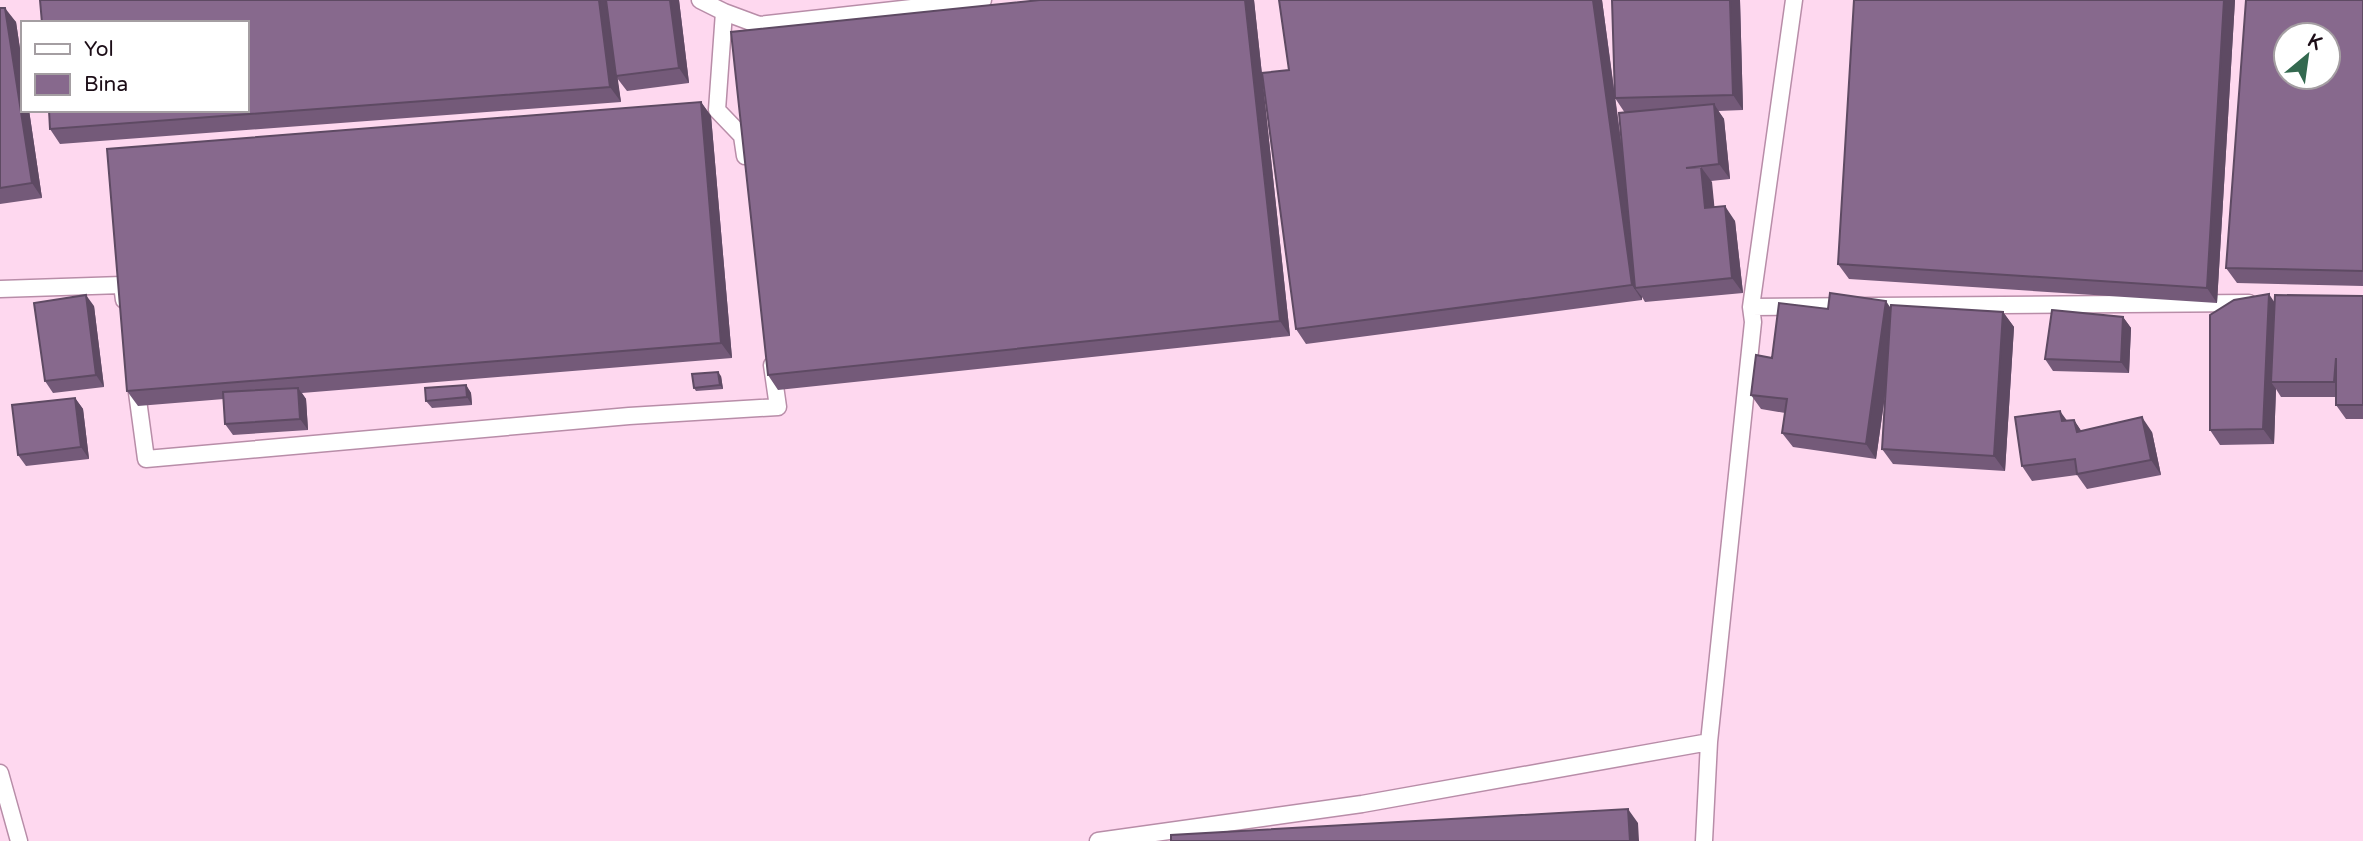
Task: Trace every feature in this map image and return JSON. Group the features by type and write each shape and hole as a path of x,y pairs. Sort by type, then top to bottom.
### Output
{"street":[{"path":"700,0 759,25 983,0"},
{"path":"1704,841 1709,742 1753,322 1751,307 1794,0"},
{"path":"724,12 717,110 742,136 748,177"},
{"path":"0,289 122,285 125,311"},
{"path":"1751,307 2266,302"},
{"path":"133,365 146,459 629,416 778,407 771,353"},
{"path":"1098,841 1362,804 1709,742"},
{"path":"0,773 19,841"}],"building":[{"path":"40,0 599,0 610,87 50,129 49,112 248,112 248,21 42,21"},
{"path":"606,0 670,0 679,68 616,76"},
{"path":"1040,0 1245,0 1280,321 768,375 731,32"},
{"path":"1279,0 1593,0 1632,285 1296,329 1262,73 1289,70"},
{"path":"1612,0 1730,0 1733,95 1615,98"},
{"path":"1854,0 2224,0 2207,288 1838,264"},
{"path":"2246,0 2363,0 2363,271 2226,268"},
{"path":"0,8 5,8 32,183 0,188"},
{"path":"701,102 721,343 127,391 107,149"},
{"path":"1714,104 1719,164 1686,168 1701,167 1705,208 1725,206 1732,278 1635,288 1619,113"},
{"path":"1830,293 1886,301 1866,444 1782,433 1787,399 1751,395 1756,355 1772,358 1779,303 1828,309"},
{"path":"2269,294 2263,429 2210,430 2210,315 2234,300"},
{"path":"86,295 96,375 45,381 34,303"},
{"path":"2275,295 2363,296 2363,405 2336,405 2336,358 2334,382 2271,382"},
{"path":"1891,305 2003,312 1994,456 1882,449"},
{"path":"2052,310 2123,317 2121,362 2045,359"},
{"path":"718,372 720,385 694,388 692,374"},
{"path":"466,385 467,397 426,401 425,388"},
{"path":"298,388 300,419 225,424 223,392"},
{"path":"75,398 81,447 18,455 12,405"},
{"path":"2060,411 2062,421 2074,420 2077,432 2142,417 2151,460 2077,474 2075,459 2022,466 2015,417"},
{"path":"1628,809 1630,841 1171,841 1171,835"}]}
